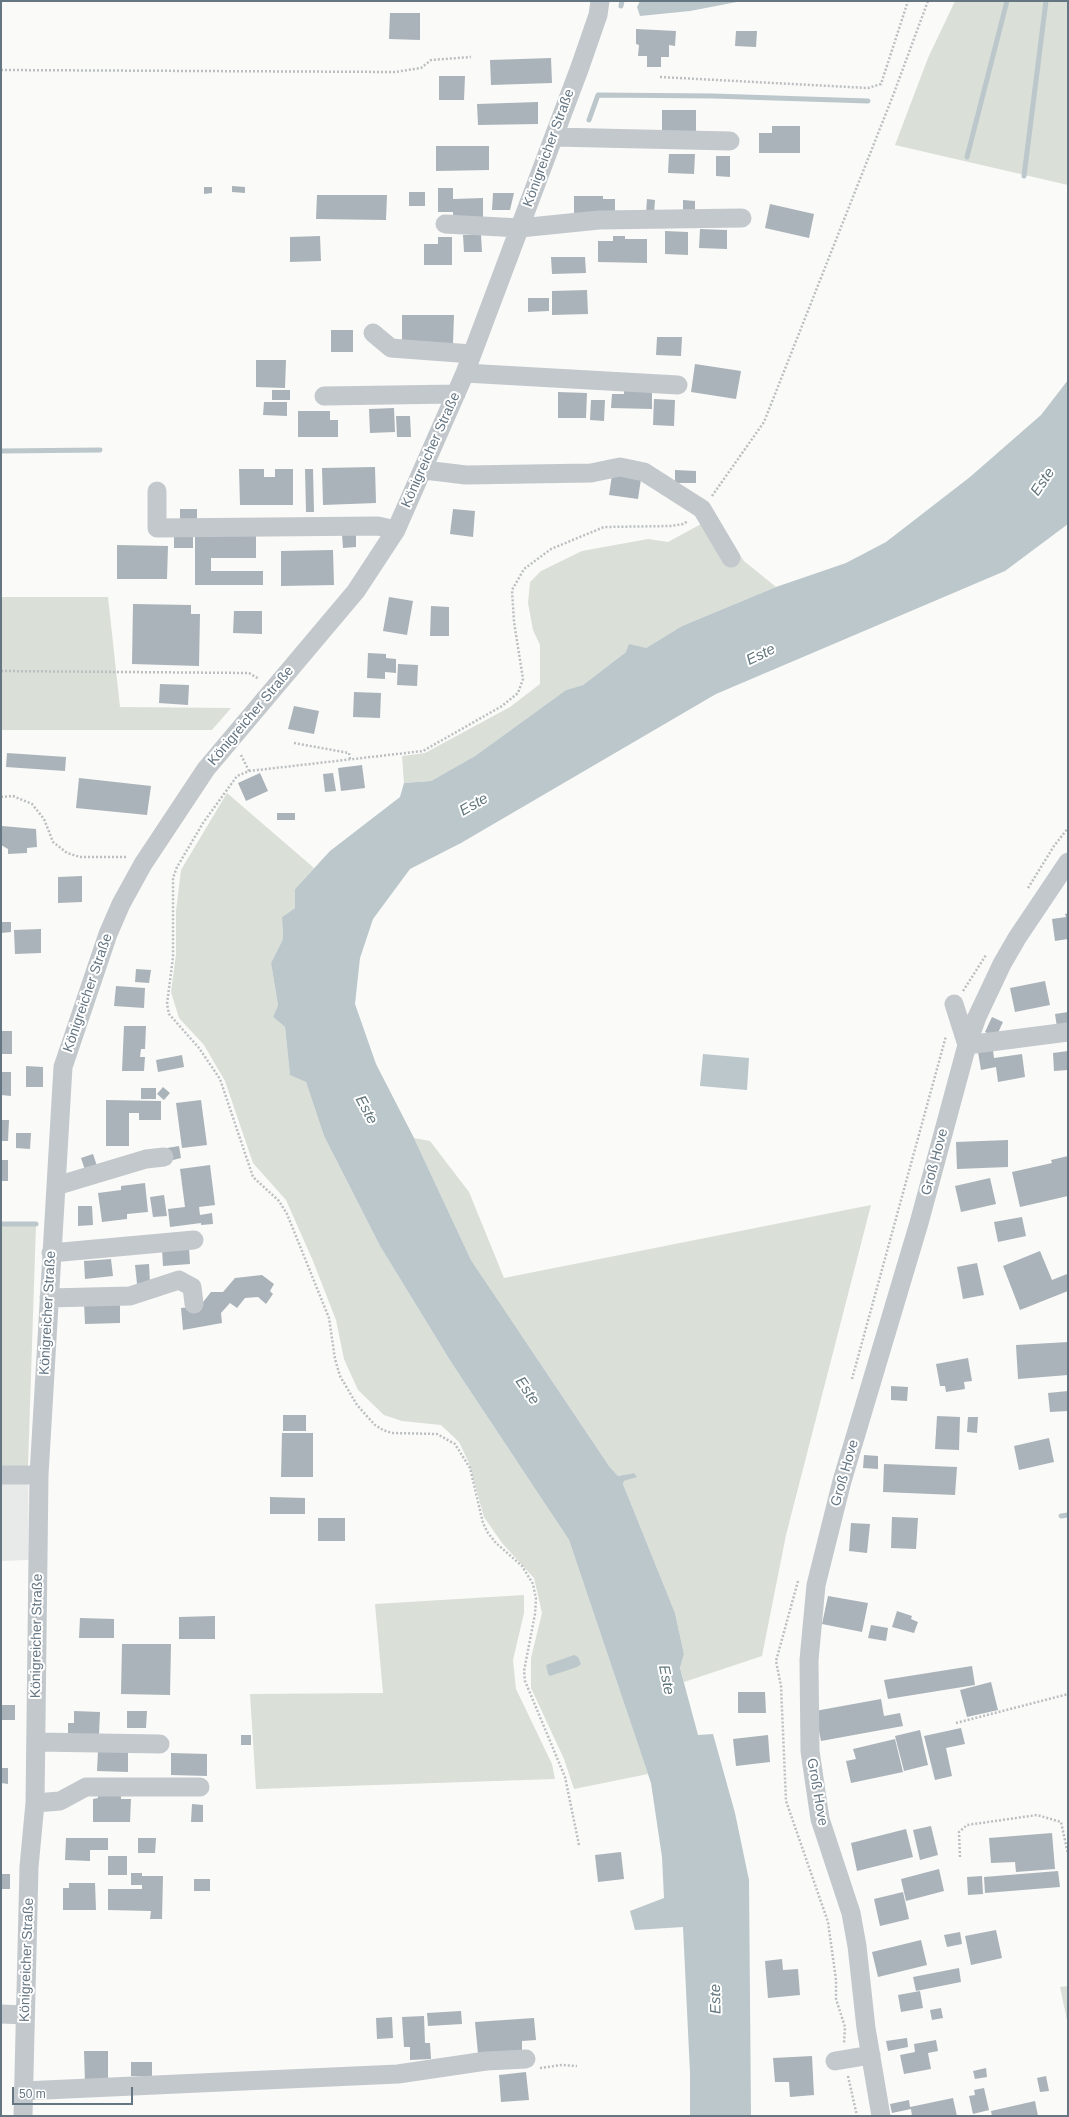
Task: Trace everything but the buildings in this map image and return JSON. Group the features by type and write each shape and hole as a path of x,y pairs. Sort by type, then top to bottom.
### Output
{"street":[{"name":"Königreicher Straße","path":"23,2116 29,1867 35,1803 39,1475 63,1067 108,934 121,904 143,864 206,769 356,592 396,530 424,470 465,373 554,137 598,15 600,1"},
{"path":"554,137 730,141"},
{"path":"445,224 520,228 599,220 742,218"},
{"path":"373,333 391,348 472,354"},
{"path":"465,373 678,385"},
{"path":"324,396 456,394"},
{"path":"424,470 466,475 591,473 620,467 644,472 702,509 731,558"},
{"path":"157,491 157,528 378,526 396,530"},
{"name":"Groß Hove","path":"881,2116 866,2028 857,1946 851,1914 820,1819 810,1751 809,1668 811,1622 816,1585 842,1481 919,1223 967,1045 977,1017 1002,964 1017,938 1068,862"},
{"path":"954,1004 967,1045 1068,1032"},
{"path":"56,1186 146,1159 164,1157"},
{"path":"52,1253 194,1240"},
{"path":"49,1298 130,1296 179,1280 192,1287 194,1304"},
{"path":"1,1475 39,1475"},
{"path":"36,1742 160,1744"},
{"path":"35,1803 60,1801 86,1787 200,1787"},
{"path":"1,2014 25,2015"},
{"path":"839,2060 871,2055"},
{"path":"23,2092 398,2074 486,2061 532,2064"}],"path":[{"path":"660,77 868,88 881,84 908,1"},
{"path":"579,1845 565,1776 525,1681 524,1671 535,1614 533,1584 522,1566 496,1543 488,1533 483,1523 470,1468 455,1444 437,1434 392,1433 383,1430 366,1416 347,1390 340,1376 335,1358 329,1318 287,1214 279,1201 253,1177 220,1079 199,1048 169,1014 167,1004 173,957 173,878 177,867 204,823 237,776 248,770 423,751 502,706 518,694 523,679 514,622 512,590 524,569 551,549 604,527 683,524 702,509 764,422 894,93 928,1"},
{"path":"1,70 395,72 421,68 431,60 471,57"},
{"path":"1,671 249,673 275,688"},
{"path":"294,743 349,753 350,759"},
{"path":"1,797 13,796 32,804 44,819 53,842 67,853 80,857 126,857 143,864"},
{"path":"776,1661 781,1686 786,1801 828,1922 836,1980 836,1999 845,2026 839,2060 858,2116"},
{"path":"956,1724 1068,1694"},
{"path":"960,1857 959,1832 967,1825 1037,1815 1061,1822 1068,1854"},
{"path":"532,2064 577,2066"}],"shaded area":[{"path":"955,1 1068,1 1068,185 895,145 928,58"},
{"path":"714,517 744,561 776,587 682,626 646,648 626,652 583,685 566,690 475,756 431,781 404,783 402,756 425,753 510,707 540,684 540,645 533,630 528,603 530,582 541,571 582,551 648,539 668,542"},
{"path":"1,597 108,597 120,707 231,708 212,730 1,730"},
{"path":"227,793 314,868 295,889 295,908 282,917 283,939 271,963 278,1005 273,1017 285,1027 290,1074 306,1082 324,1136 380,1246 451,1362 569,1540 648,1774 574,1789 564,1759 531,1688 531,1658 542,1613 534,1578 502,1543 484,1517 469,1463 459,1442 441,1425 402,1421 384,1415 358,1390 344,1359 336,1320 313,1261 286,1200 253,1163 225,1081 204,1045 179,1018 171,992 176,954 176,911 181,870"},
{"path":"414,1138 430,1141 469,1192 504,1278 871,1205 786,1535 762,1656 684,1682 680,1668 684,1654 675,1613 623,1484 624,1481 636,1477 634,1473 618,1476 609,1466 471,1260"},
{"path":"1,1223 36,1224 28,1466 1,1466"},
{"path":"1,1466 28,1466 29,1560 1,1561"},
{"path":"524,1595 524,1613 513,1660 516,1689 552,1764 555,1779 256,1789 250,1694 383,1693 375,1604"},
{"path":"1068,1986 1068,2025 1060,1987"}],"water":[{"path":"640,1 742,1 690,11 640,16 637,7"},
{"name":"Este","path":"1068,380 1068,524 1005,571 716,694 461,843 410,869 373,919 360,958 355,1004 376,1064 414,1138 471,1260 609,1466 618,1476 634,1473 637,1477 624,1481 623,1484 675,1613 684,1654 680,1668 698,1735 713,1734 735,1813 749,1880 751,2116 690,2116 690,2073 683,1927 635,1930 630,1911 664,1898 662,1857 651,1783 569,1540 451,1362 380,1246 324,1136 306,1082 290,1075 285,1027 273,1017 278,1005 271,963 283,939 282,917 295,908 295,889 330,851 400,797 404,783 431,781 475,756 566,690 583,685 626,652 629,644 646,648 682,626 776,587 846,563 886,542 970,477 1041,415"},
{"path":"703,1054 749,1058 747,1090 700,1086"},
{"path":"574,1655 578,1657 581,1664 577,1667 550,1676 548,1674 546,1665"}],"waterway":[{"path":"621,6 622,1"},
{"path":"967,157 1007,1"},
{"path":"1024,176 1046,1"},
{"path":"589,120 598,95 713,96 868,101"},
{"path":"1,451 100,450"},
{"path":"1,1224 36,1224"},
{"path":"1061,1516 1068,1515"}]}
